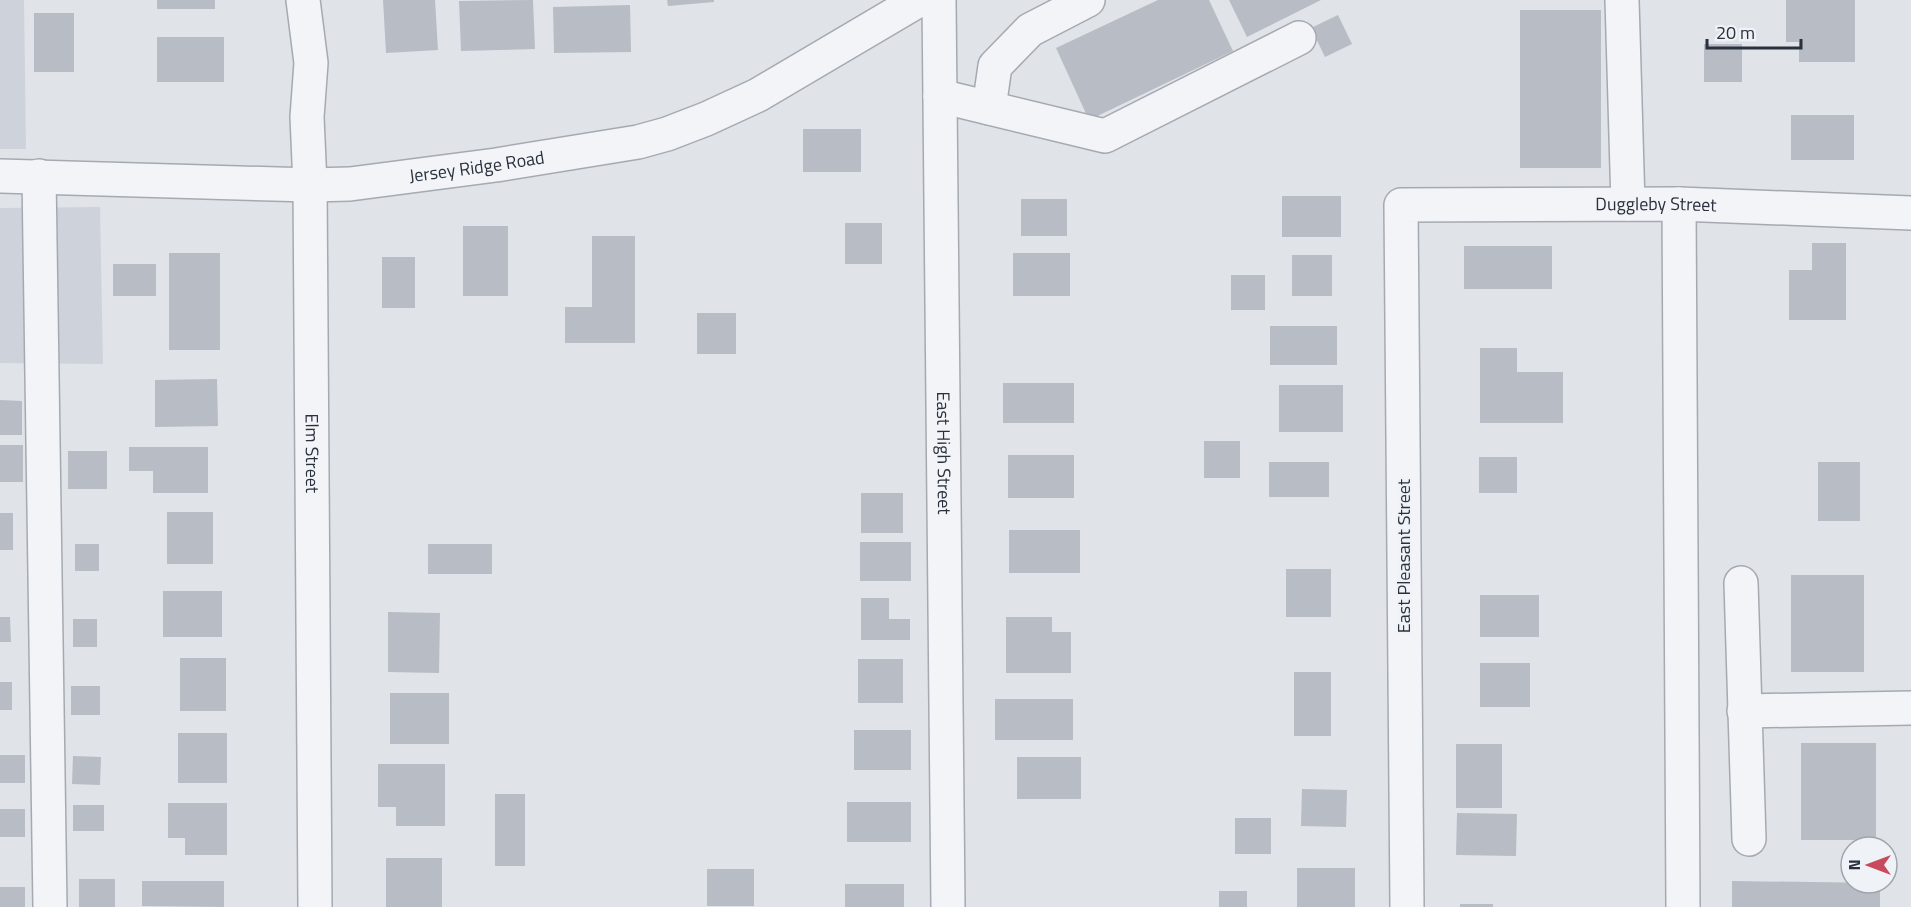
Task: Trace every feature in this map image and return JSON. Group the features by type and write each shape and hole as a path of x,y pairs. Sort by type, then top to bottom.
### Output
{"street":[{"name":"Elm Street","path":"303,0 312,63 307,117 310,184 315,907"},
{"name":"Jersey Ridge Road","path":"0,176 350,184 496,165 638,142 706,119 758,95 919,0"},
{"name":"East High Street","path":"939,0 948,907"},
{"path":"989,108 995,66 1030,30 1088,0"},
{"path":"1622,0 1628,204"},
{"path":"940,96 1105,136 1299,38"},
{"path":"39,176 50,907"},
{"path":"1679,204 1683,907"},
{"name":"Duggleby Street","path":"1401,205 1679,204 1911,213"},
{"name":"East Pleasant Street","path":"1401,205 1407,907"},
{"path":"1741,583 1749,839"},
{"path":"1744,711 1911,708"}],"shaded area":[{"path":"0,0 24,0 26,149 0,149"},
{"path":"100,207 103,364 0,363 0,208"}],"building":[{"path":"157,0 215,0 215,9 157,9"},
{"path":"383,0 435,0 438,50 386,53"},
{"path":"533,0 535,49 461,51 459,1"},
{"path":"667,0 714,0 714,2 668,6"},
{"path":"1158,0 1209,0 1233,51 1089,120 1056,48"},
{"path":"1229,0 1321,0 1247,37"},
{"path":"1786,0 1855,0 1855,62 1799,62 1799,42 1786,42"},
{"path":"630,5 631,52 554,53 553,7"},
{"path":"1520,10 1601,10 1601,168 1520,168"},
{"path":"34,13 74,13 74,72 34,72"},
{"path":"1338,15 1352,44 1325,57 1311,28"},
{"path":"157,37 224,37 224,82 157,82"},
{"path":"1704,44 1742,44 1742,82 1704,82"},
{"path":"1791,115 1854,115 1854,160 1791,160"},
{"path":"803,129 861,129 861,172 803,172"},
{"path":"1282,196 1341,196 1341,237 1282,237"},
{"path":"1021,199 1067,199 1067,236 1021,236"},
{"path":"845,223 882,223 882,264 845,264"},
{"path":"463,226 508,226 508,296 463,296"},
{"path":"592,236 635,236 635,343 565,343 565,307 592,307"},
{"path":"1812,243 1846,243 1846,320 1789,320 1789,270 1812,270"},
{"path":"1464,246 1552,246 1552,289 1464,289"},
{"path":"169,253 220,253 220,350 169,350"},
{"path":"1013,253 1070,253 1070,296 1013,296"},
{"path":"1292,255 1332,255 1332,296 1292,296"},
{"path":"382,257 415,257 415,308 382,308"},
{"path":"113,264 156,264 156,296 113,296"},
{"path":"1231,275 1265,275 1265,310 1231,310"},
{"path":"697,313 736,313 736,354 697,354"},
{"path":"1270,326 1337,326 1337,365 1270,365"},
{"path":"1480,348 1517,348 1517,372 1563,372 1563,423 1480,423"},
{"path":"217,379 218,426 155,427 155,380"},
{"path":"1003,383 1074,383 1074,423 1003,423"},
{"path":"1279,385 1343,385 1343,432 1279,432"},
{"path":"0,400 22,401 22,435 0,435"},
{"path":"1204,441 1240,441 1240,478 1204,478"},
{"path":"0,445 23,445 23,482 0,482"},
{"path":"129,447 208,447 208,493 153,493 153,471 129,471"},
{"path":"68,451 107,451 107,489 68,489"},
{"path":"1008,455 1074,455 1074,498 1008,498"},
{"path":"1479,457 1517,457 1517,493 1479,493"},
{"path":"1269,462 1329,462 1329,497 1269,497"},
{"path":"1818,462 1860,462 1860,521 1818,521"},
{"path":"861,493 903,493 903,533 861,533"},
{"path":"167,512 213,512 213,564 167,564"},
{"path":"0,513 13,513 13,550 0,550"},
{"path":"1009,530 1080,530 1080,573 1009,573"},
{"path":"860,542 911,542 911,581 860,581"},
{"path":"75,544 99,544 99,571 75,571"},
{"path":"428,544 492,544 492,574 428,574"},
{"path":"1286,569 1331,569 1331,617 1286,617"},
{"path":"1791,575 1864,575 1864,672 1791,672"},
{"path":"163,591 222,591 222,637 163,637"},
{"path":"1480,595 1539,595 1539,637 1480,637"},
{"path":"861,598 889,598 889,619 910,619 910,640 861,640"},
{"path":"388,612 440,613 439,673 388,672"},
{"path":"0,617 10,617 11,642 0,642"},
{"path":"1006,617 1052,617 1052,632 1071,632 1071,673 1006,673"},
{"path":"73,619 97,619 97,647 73,647"},
{"path":"180,658 226,658 226,711 180,711"},
{"path":"858,659 903,659 903,703 858,703"},
{"path":"1480,663 1530,663 1530,707 1480,707"},
{"path":"1294,672 1331,672 1331,736 1294,736"},
{"path":"0,682 12,682 12,710 0,710"},
{"path":"71,686 100,686 100,715 71,715"},
{"path":"390,693 449,693 449,744 390,744"},
{"path":"995,699 1073,699 1073,740 995,740"},
{"path":"854,730 911,730 911,770 854,770"},
{"path":"178,733 227,733 227,783 178,783"},
{"path":"1801,743 1876,743 1876,835 1839,835 1839,840 1801,840"},
{"path":"1456,744 1502,744 1502,808 1456,808"},
{"path":"0,755 25,755 25,783 0,783"},
{"path":"73,756 101,757 100,785 72,784"},
{"path":"1017,757 1081,757 1081,799 1017,799"},
{"path":"378,764 445,764 445,826 396,826 396,807 378,807"},
{"path":"1302,789 1347,790 1346,827 1301,826"},
{"path":"495,794 525,794 525,866 495,866"},
{"path":"847,802 911,802 911,842 847,842"},
{"path":"168,803 227,803 227,855 185,855 185,838 168,838"},
{"path":"73,805 104,805 104,831 73,831"},
{"path":"0,809 25,809 25,837 0,837"},
{"path":"1457,813 1517,814 1516,856 1456,855"},
{"path":"1235,818 1271,818 1271,854 1235,854"},
{"path":"386,858 442,858 442,907 386,907"},
{"path":"1297,868 1355,868 1355,907 1297,907"},
{"path":"707,869 754,869 754,906 707,906"},
{"path":"79,879 115,879 115,907 79,907"},
{"path":"142,881 224,881 224,907 142,906"},
{"path":"1732,881 1839,882 1839,895 1880,895 1880,907 1732,907"},
{"path":"845,884 904,884 904,907 845,907"},
{"path":"0,887 25,887 25,907 0,907"},
{"path":"1219,891 1247,891 1247,907 1219,907"},
{"path":"1460,904 1493,904 1493,907 1460,907"}]}
